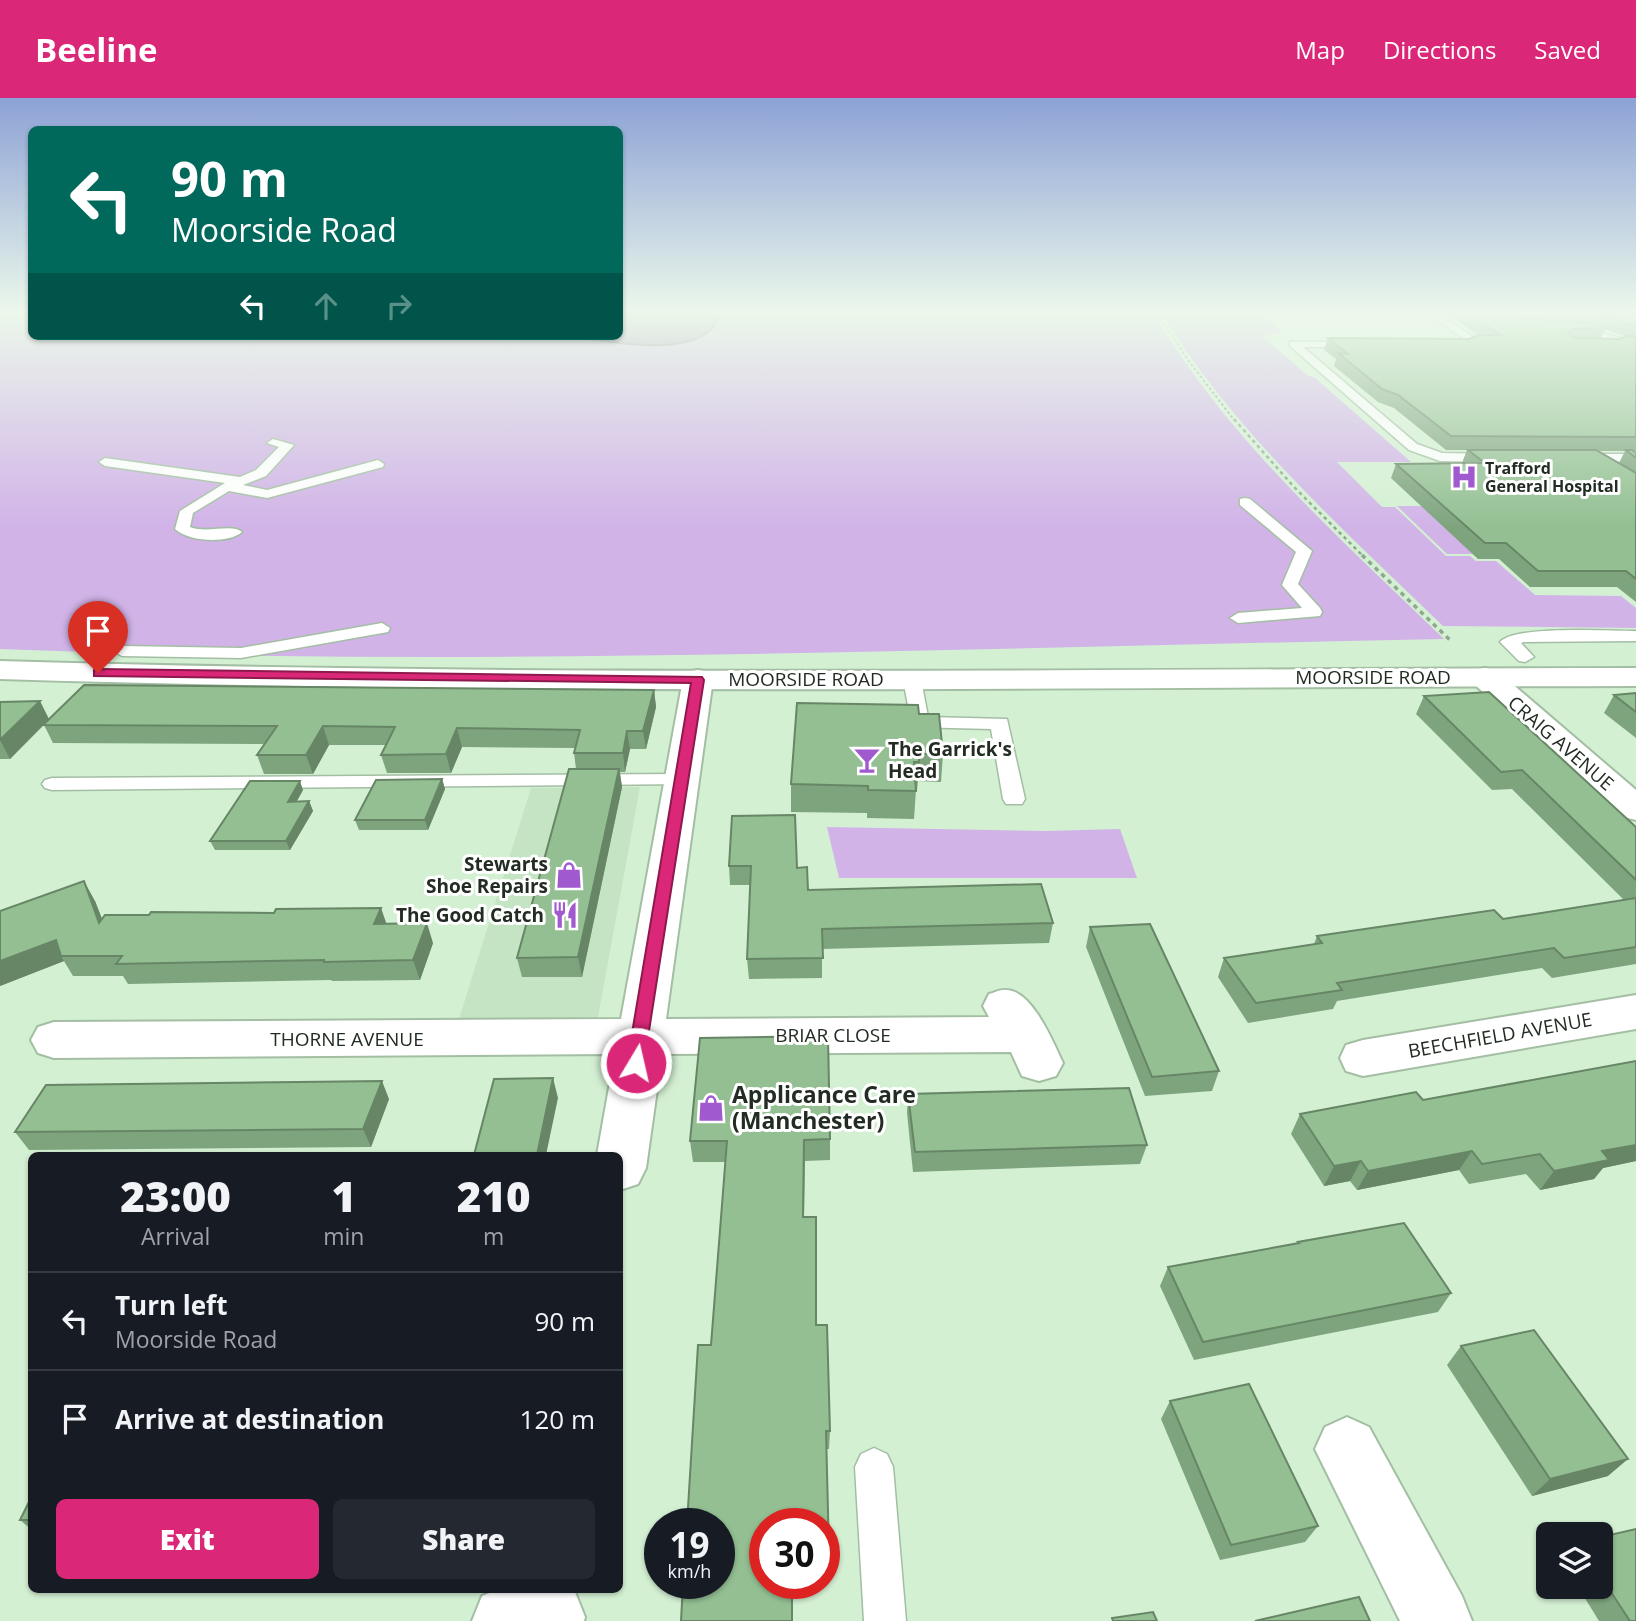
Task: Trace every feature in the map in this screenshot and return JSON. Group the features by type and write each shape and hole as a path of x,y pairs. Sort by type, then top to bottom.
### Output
{"street":[{"name":"MOORSIDE ROAD","path":"1485,677 1525,657 1636,656"},
{"name":"MOORSIDE ROAD","path":"0,670 195,676 698,680 1636,677"},
{"name":"CRAIG AVENUE","path":"1485,677 1636,809"},
{"path":"622,1152 698,680"},
{"name":"BEECHFIELD AVENUE","path":"1363,1058 1636,1012"},
{"name":"BRIAR CLOSE","path":"640,1037 1023,1034"},
{"name":"THORNE AVENUE","path":"54,1040 640,1037"},
{"path":"1347,1449 1437,1621"}],"lane":[{"path":"1341,385 1413,447 1440,457 1502,458"},
{"path":"235,532 200,536 182,528 187,511 236,483 261,473 288,445 273,443"},
{"path":"1567,458 1636,458"},
{"path":"1597,458 1615,471"},
{"path":"105,462 236,483 267,494 379,464"},
{"path":"1238,618 1314,612 1290,585 1304,551 1245,502"},
{"path":"122,651 242,653 382,628"},
{"path":"1525,657 1509,642 1521,637 1636,636"},
{"path":"912,680 919,723 1000,723 1014,799"},
{"path":"52,784 681,780"},
{"path":"874,1467 885,1621"}],"path":[{"path":"1206,385 1248,436 1325,518 1451,642"}],"shaded area":[{"path":"0,385 1202,385 1251,446 1288,486 1444,639 542,657 361,657 0,649"},
{"path":"1212,385 1323,385 1411,462 1337,462 1382,507 1395,507 1446,556 1470,556 1476,561 1496,561 1535,595 1621,596 1636,608 1636,628 1443,626 1292,478"},
{"path":"1397,506 1440,506 1473,554 1447,554"},
{"path":"640,787 598,1017 459,1019 531,788"},
{"path":"827,827 1046,831 1120,829 1137,878 839,878"}],"building":[{"path":"1377,385 1636,385 1636,437 1451,436 1398,395"},
{"path":"1468,450 1596,450 1636,473 1636,579 1626,571 1538,571 1506,543 1485,543 1396,464 1485,463"},
{"path":"1626,450 1636,453 1636,458"},
{"path":"84,685 654,690 643,731 627,731 623,753 574,753 580,730 457,728 446,754 381,755 395,727 323,726 306,755 257,755 277,726 43,725"},
{"path":"1489,692 1636,827 1636,880 1522,770 1501,772 1424,696"},
{"path":"1636,693 1636,712 1614,695"},
{"path":"40,701 0,740 0,702"},
{"name":"The Garrick's Head","path":"797,703 918,705 919,714 939,714 943,754 919,754 919,762 914,762 916,791 868,790 868,786 791,784"},
{"path":"569,769 619,769 578,957 517,958"},
{"path":"442,779 425,820 355,820 376,780"},
{"path":"250,781 300,781 288,802 309,801 286,841 210,841"},
{"path":"795,815 797,868 807,867 808,890 1041,884 1053,923 822,929 823,958 747,959 751,866 729,866 732,816"},
{"path":"84,881 99,923 105,915 149,915 151,912 274,913 276,909 381,908 374,924 427,923 413,960 116,964 122,956 61,956 56,940 0,961 0,911"},
{"path":"1636,898 1636,947 1564,958 1554,948 1337,983 1342,990 1256,1003 1224,958 1322,943 1317,936 1494,910 1503,919"},
{"path":"1150,924 1219,1071 1152,1077 1090,927"},
{"path":"828,1036 830,1139 804,1140 803,1217 816,1217 816,1325 827,1325 830,1431 826,1431 828,1508 749,1508 749,1599 792,1599 792,1621 681,1621 682,1599 735,1599 735,1508 688,1508 698,1345 711,1345 727,1141 690,1141 700,1038"},
{"path":"1636,1061 1636,1145 1602,1151 1609,1160 1554,1171 1540,1154 1482,1164 1472,1151 1368,1171 1361,1161 1334,1166 1300,1114 1416,1092 1423,1100"},
{"path":"553,1078 538,1152 475,1152 494,1079"},
{"path":"382,1081 363,1129 15,1132 46,1085"},
{"path":"1129,1088 1147,1145 915,1152 908,1094"},
{"path":"1404,1223 1451,1293 1203,1342 1168,1267 1298,1242"},
{"path":"1534,1330 1628,1459 1550,1479 1461,1346"},
{"path":"1249,1384 1318,1526 1231,1545 1170,1401"},
{"path":"28,1504 28,1520 20,1520"},
{"path":"1636,1529 1636,1621 1630,1621 1613,1595 1613,1534"},
{"path":"1359,1597 1370,1621 1255,1621"},
{"path":"1153,1612 1157,1621 1113,1621 1112,1618"}],"place":[{"name":"Trafford General Hospital","path":"1464,477"},
{"name":"The Garrick's Head","path":"867,760"},
{"name":"Stewarts Shoe Repairs","path":"569,875"},
{"name":"The Good Catch","path":"565,915"},
{"name":"Applicance Care (Manchester)","path":"711,1108"}],"route":[{"path":"98,673 698,680 636,1063"}]}
